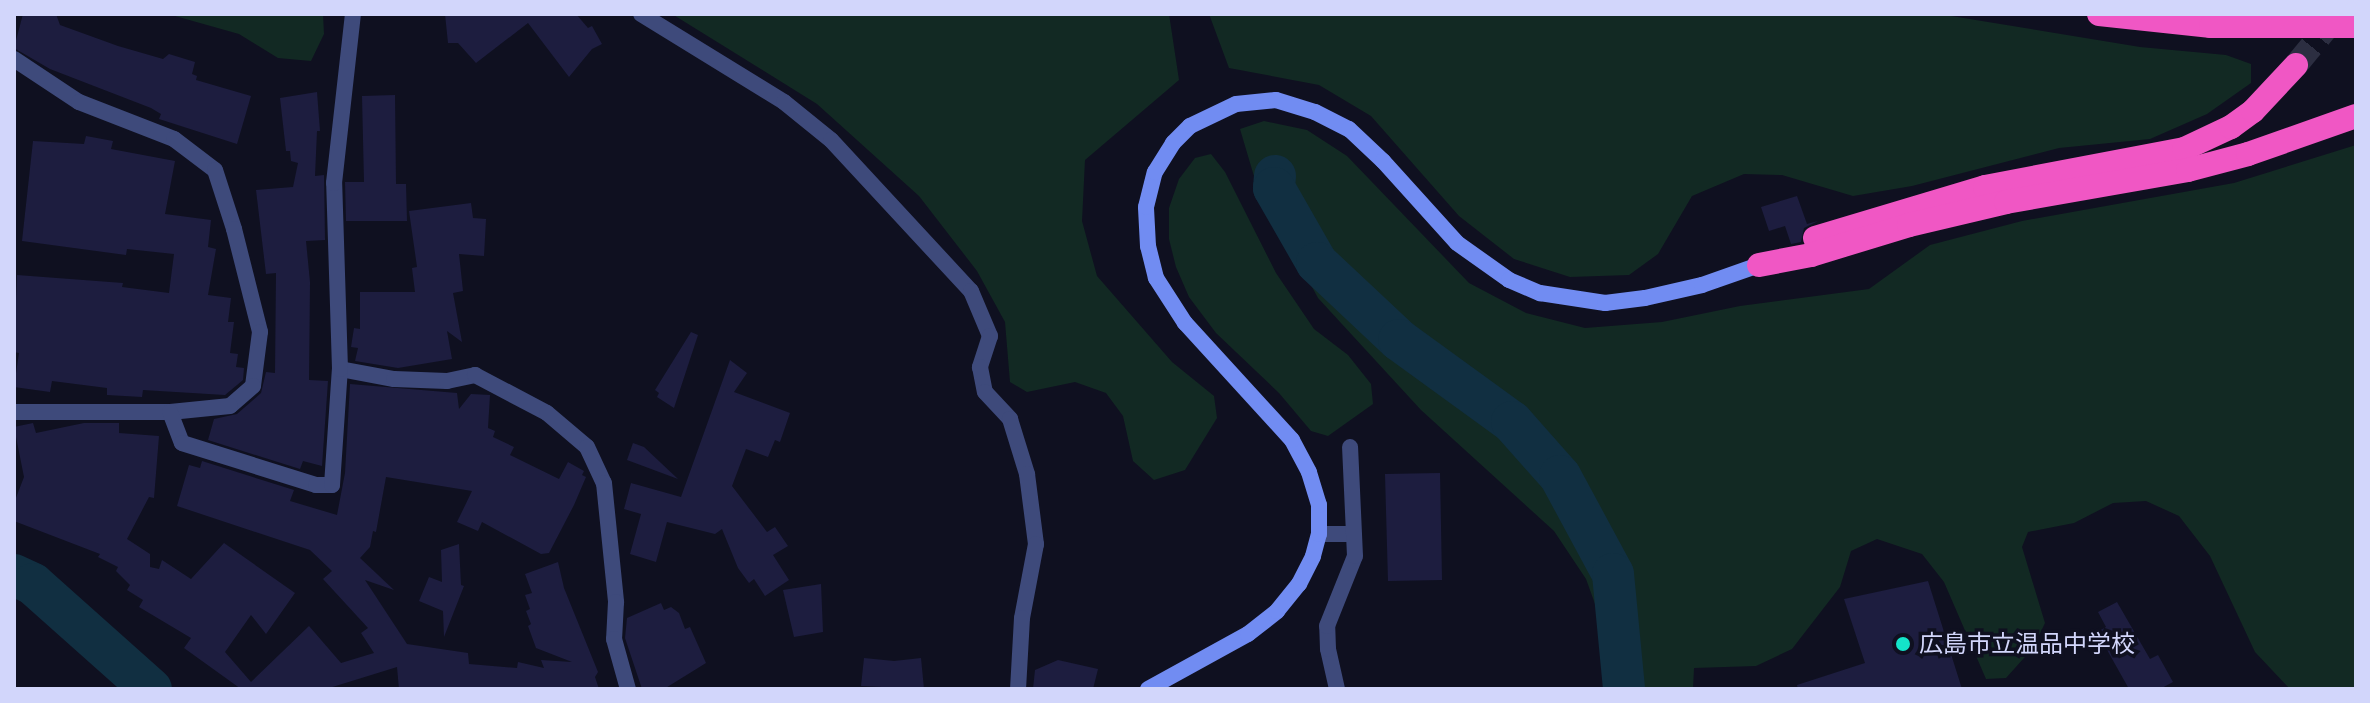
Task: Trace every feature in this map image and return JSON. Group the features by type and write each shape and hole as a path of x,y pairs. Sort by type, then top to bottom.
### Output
{"highway":[{"path":"2099,14 2211,26 2356,26"},
{"path":"1759,265 1807,241 1933,200 2184,149 2231,127 2253,111 2296,65"},
{"path":"1759,265 1811,255 1909,225 2006,202 2188,170 2248,154 2356,116"}],"street":[{"path":"170,412 182,443 316,485 332,485 340,369 334,183 353,14"},
{"path":"641,14 784,102 831,140 971,291 990,336 980,367 985,392 1010,419 1027,474 1036,544 1022,618 1018,689"},
{"path":"14,59 79,102 174,139 215,170 234,229 260,332 253,386 230,406 170,412 14,412"},
{"path":"1148,689 1248,634 1277,611 1299,584 1313,556 1319,534 1319,505 1309,472 1292,440 1185,323 1156,278 1148,246 1146,207 1155,172 1173,143 1190,126 1236,104 1276,100 1315,112 1349,129 1383,161 1457,243 1509,280 1540,293 1605,303 1702,285 1759,265"},
{"path":"340,369 394,379 447,381 475,375 547,413 587,447 604,483 616,602 614,639 628,689"},
{"path":"1337,689 1328,649 1327,626 1355,556 1350,447"},
{"path":"1319,534 1353,534"}],"green space":[{"path":"168,14 323,14 324,34 311,61 278,58 239,34"},
{"path":"672,14 1169,14 1179,80 1085,160 1082,221 1097,276 1172,362 1214,396 1217,418 1185,470 1154,480 1133,461 1123,416 1106,393 1075,382 1027,392 1010,382 1005,322 977,271 919,196 817,104"},
{"path":"1209,14 1939,14 2140,47 2226,55 2251,64 2251,83 2207,114 2150,139 2059,148 1912,186 1853,196 1782,175 1744,174 1692,196 1658,254 1629,275 1570,277 1514,259 1459,216 1371,116 1319,85 1229,68"},
{"path":"1264,121 1307,130 1347,156 1469,283 1526,313 1585,328 1662,322 1740,306 1869,289 1930,245 2022,221 2234,183 2356,145 2356,689 2290,689 2255,652 2210,556 2179,516 2146,501 2113,503 2074,523 2028,532 2022,547 2045,623 2033,648 2006,678 1986,679 1944,582 1922,554 1877,539 1851,551 1840,587 1792,649 1756,666 1694,668 1693,689 1614,689 1603,626 1586,579 1554,531 1421,410 1318,298 1256,183 1240,129"},
{"path":"1211,154 1225,172 1276,273 1314,329 1348,355 1371,384 1373,404 1328,436 1311,431 1279,393 1216,333 1189,297 1176,267 1169,239 1169,208 1179,179 1195,158"}],"building":[{"path":"23,14 56,14 60,25 118,46 163,59 169,54 195,62 192,74 197,76 196,80 251,96 237,144 159,119 161,114 151,108 50,69 14,48"},
{"path":"445,14 576,14 588,28 592,26 602,44 592,49 569,77 528,23 476,63 458,43 448,43"},
{"path":"317,92 320,131 317,131 315,176 324,175 325,240 306,241 310,282 309,380 328,381 322,466 303,461 300,469 208,440 214,419 237,414 261,393 266,372 275,373 276,273 266,274 256,190 293,187 298,163 291,161 290,151 286,151 280,98"},
{"path":"395,95 396,184 406,184 407,221 346,221 345,182 364,182 362,96"},
{"path":"86,136 113,141 111,149 175,161 165,214 211,220 208,247 216,249 208,295 231,298 228,322 234,322 230,353 238,354 236,367 244,368 243,380 225,395 143,390 142,397 107,395 107,388 52,381 50,392 14,387 19,353 14,352 17,275 123,283 122,287 169,293 174,254 127,249 126,255 22,241 33,141 84,144"},
{"path":"1797,196 1807,224 1818,221 1804,228 1801,242 1791,244 1785,226 1769,231 1761,207"},
{"path":"471,203 473,218 486,219 484,256 459,254 463,291 453,293 462,342 447,331 452,359 398,368 355,361 358,348 351,347 354,328 360,329 360,292 415,292 412,268 417,267 409,211"},
{"path":"691,332 698,335 674,408 657,397 659,393 655,390"},
{"path":"730,360 747,373 734,392 790,413 780,442 775,440 768,457 746,449 732,486 767,532 775,527 788,546 773,555 789,580 765,596 754,579 749,583 738,568 722,529 715,534 667,522 656,562 630,554 641,514 624,509 631,483 681,497"},
{"path":"350,384 457,393 459,409 471,394 490,395 488,428 495,431 493,437 514,447 510,455 559,479 568,462 584,471 582,475 586,477 574,505 549,553 541,554 482,522 478,531 457,522 472,491 386,477 376,532 373,531 370,547 360,558 394,590 365,580 407,644 468,653 469,664 517,668 518,662 544,668 541,660 572,662 536,648 528,626 531,624 526,611 530,609 525,595 532,593 525,574 558,562 564,588 598,672 595,677 599,689 399,689 397,667 326,689 241,689 184,648 191,638 139,607 143,600 127,590 130,585 116,571 118,567 98,557 100,554 14,521 14,503 24,477 14,427 33,423 36,433 84,423 119,423 119,433 159,436 154,498 149,497 127,539 150,554 150,567 159,569 162,560 191,579 224,543 295,593 266,634 251,615 225,652 251,682 309,626 341,663 374,653 361,633 368,628 323,579 332,571 310,550 177,506 189,465 200,468 202,461 294,490 290,501 337,515 345,473"},
{"path":"633,443 644,447 678,479 627,460"},
{"path":"1440,473 1442,580 1388,581 1385,474"},
{"path":"459,544 461,585 464,586 444,637 443,611 419,601 429,577 442,582 441,550"},
{"name":"広島市立温品中学校","path":"1928,581 1962,689 1798,689 1797,685 1865,663 1844,599"},
{"path":"821,584 823,632 794,637 783,590"},
{"path":"2117,602 2150,659 2158,655 2173,682 2160,689 2129,689 2097,632 2106,627 2098,612"},
{"path":"661,603 664,610 671,607 679,613 685,629 690,627 706,663 664,689 642,689 625,638 627,618"},
{"path":"864,658 894,661 921,658 924,689 861,686"},
{"path":"1058,660 1098,669 1093,689 1033,689 1035,670"}],"waterway":[{"path":"1275,176 1274,188 1317,263 1399,340 1512,422 1560,476 1613,574 1624,689"},
{"path":"14,575 33,584 151,689"}],"tunnel":[{"path":"2296,65 2338,14"}],"place":[{"name":"広島市立温品中学校","path":"1903,644"}]}
